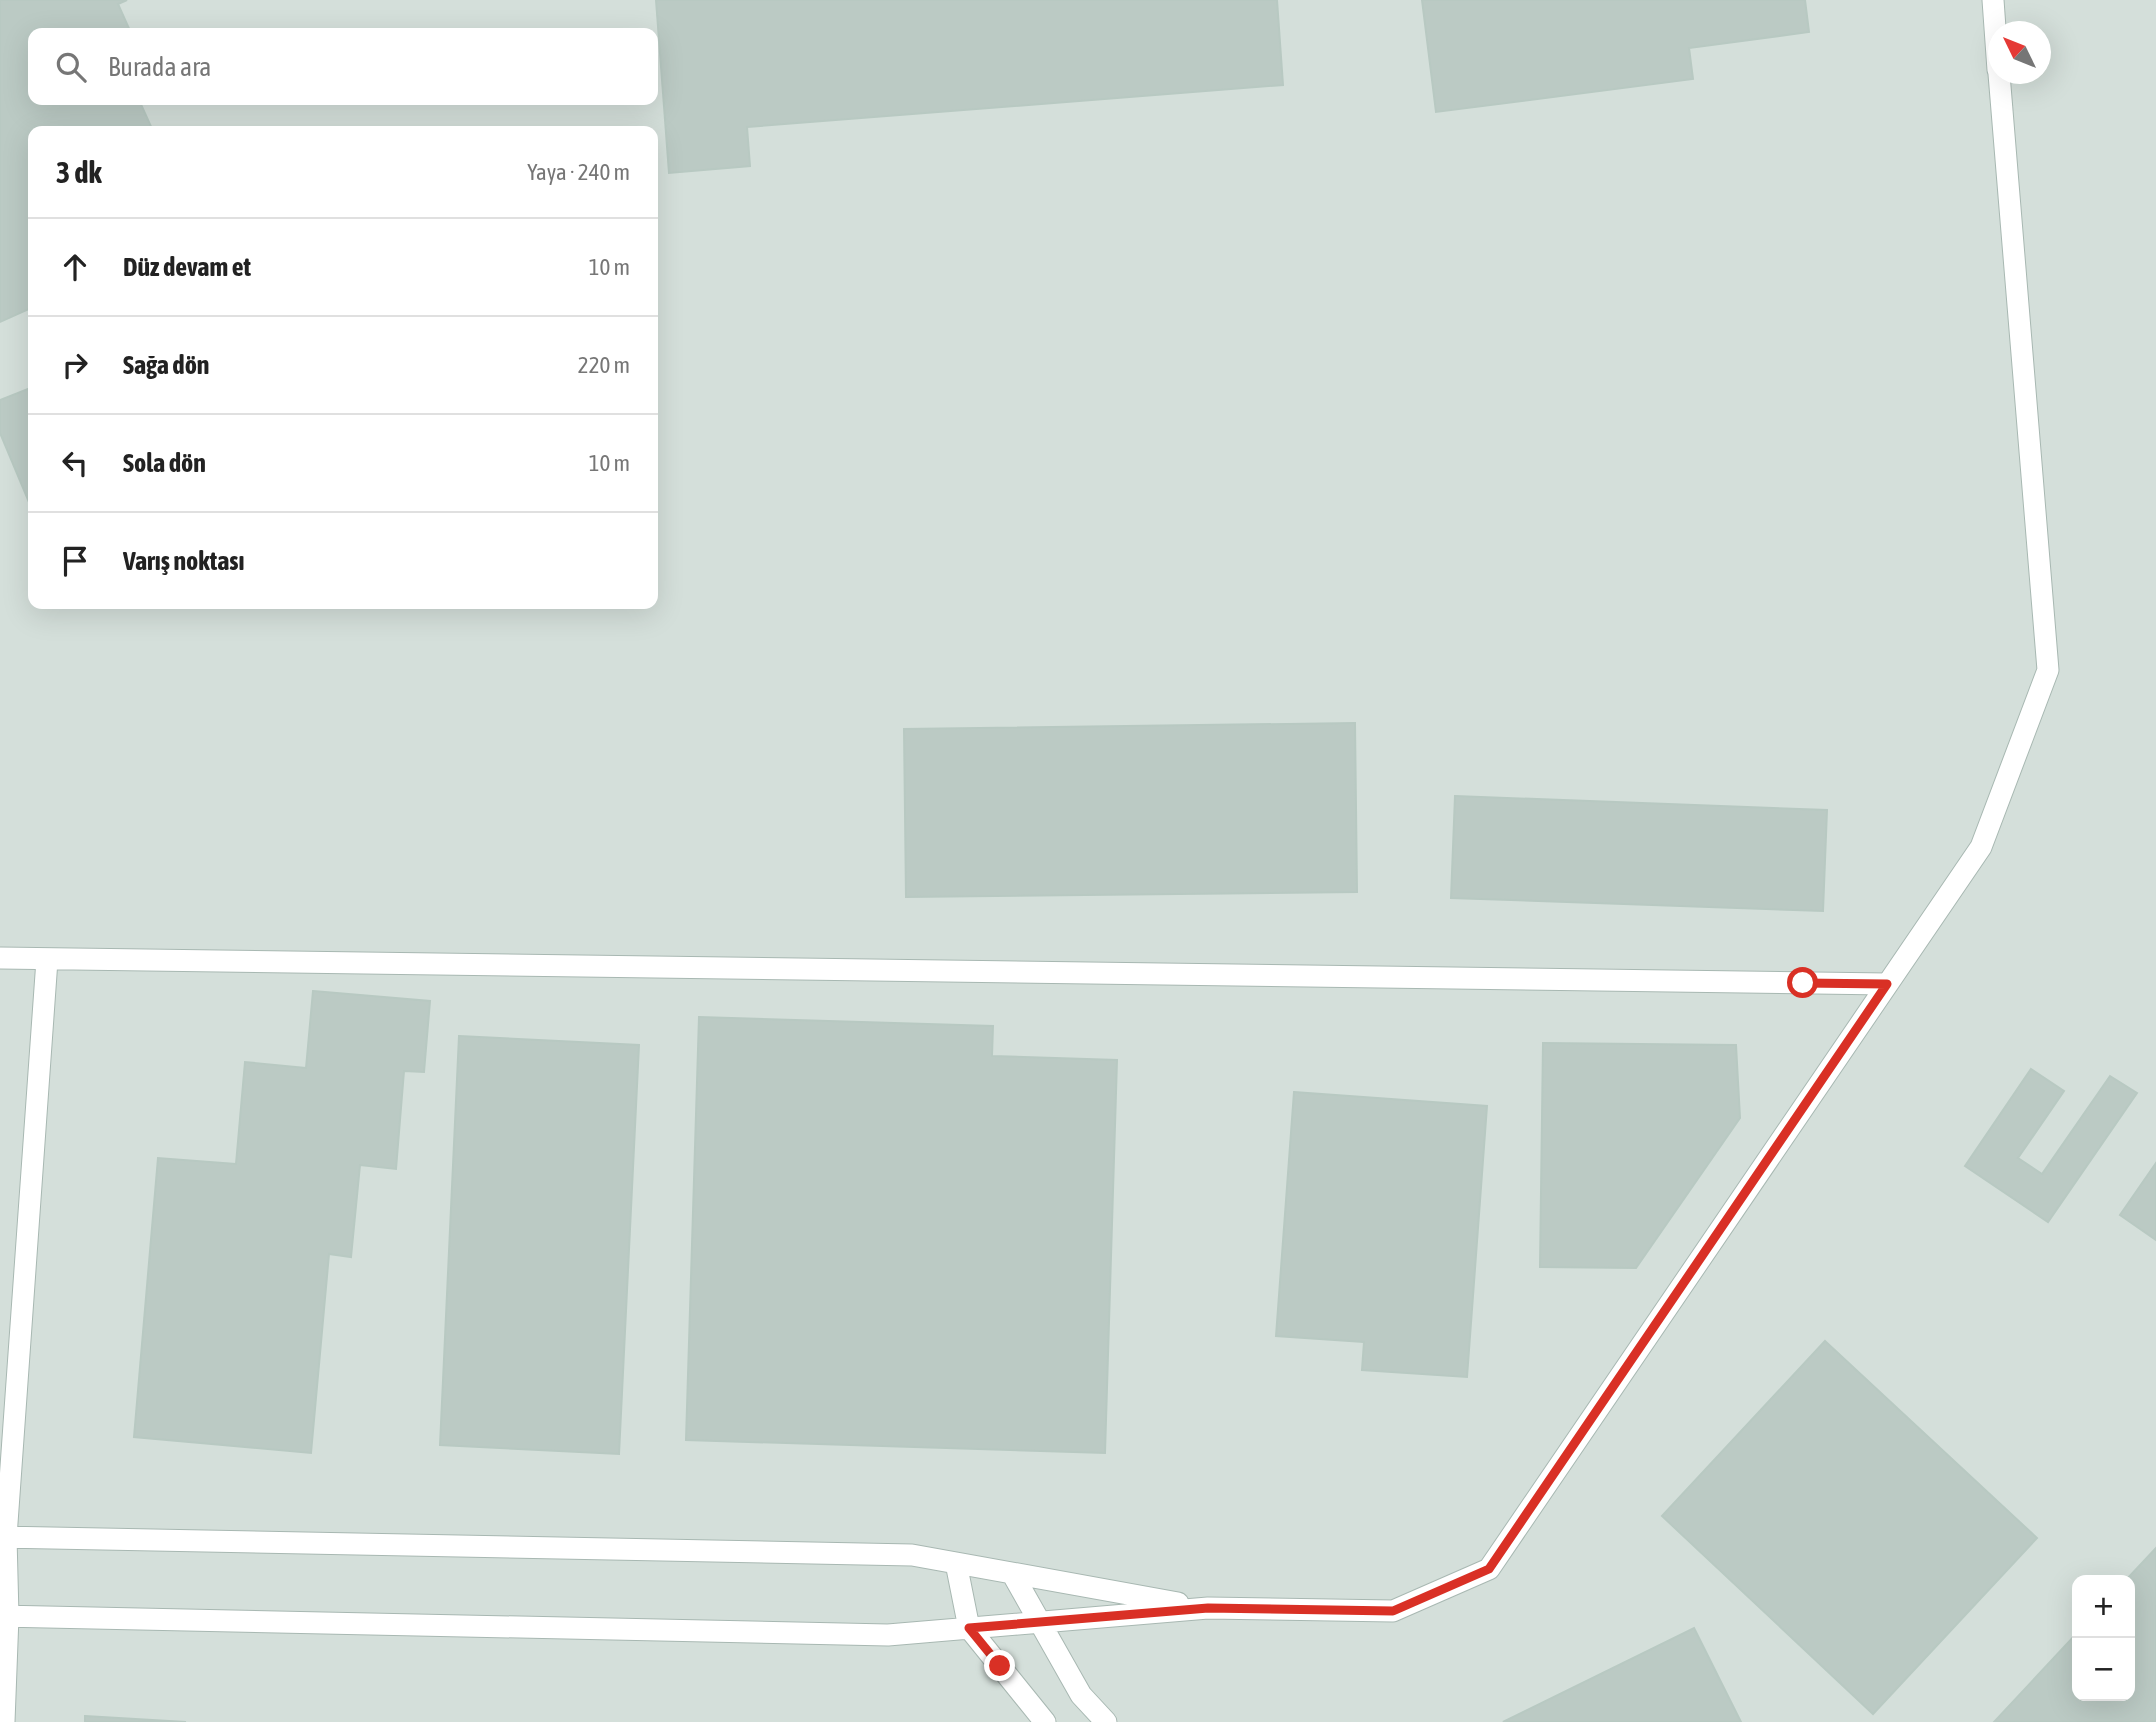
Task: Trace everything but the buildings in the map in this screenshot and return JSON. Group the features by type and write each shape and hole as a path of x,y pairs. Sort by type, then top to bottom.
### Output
{"street":[{"path":"1993,0 1995,21"},
{"path":"4,1616 874,1635 1208,1608 1393,1611 1489,1569 1981,847 2048,670 2000,84"},
{"path":"0,958 1887,984"},
{"path":"4,1722 3,1537 47,960"},
{"path":"3,1537 912,1555 1208,1608"},
{"path":"956,1563 969,1628 1045,1722"},
{"path":"1012,1573 1081,1695 1106,1722"}],"shaded area":[{"path":"0,0 2156,0 2156,1722 0,1722"}],"route":[{"path":"1000,1666 969,1628 1208,1608 1393,1611 1489,1569 1887,984 1803,983"}]}
